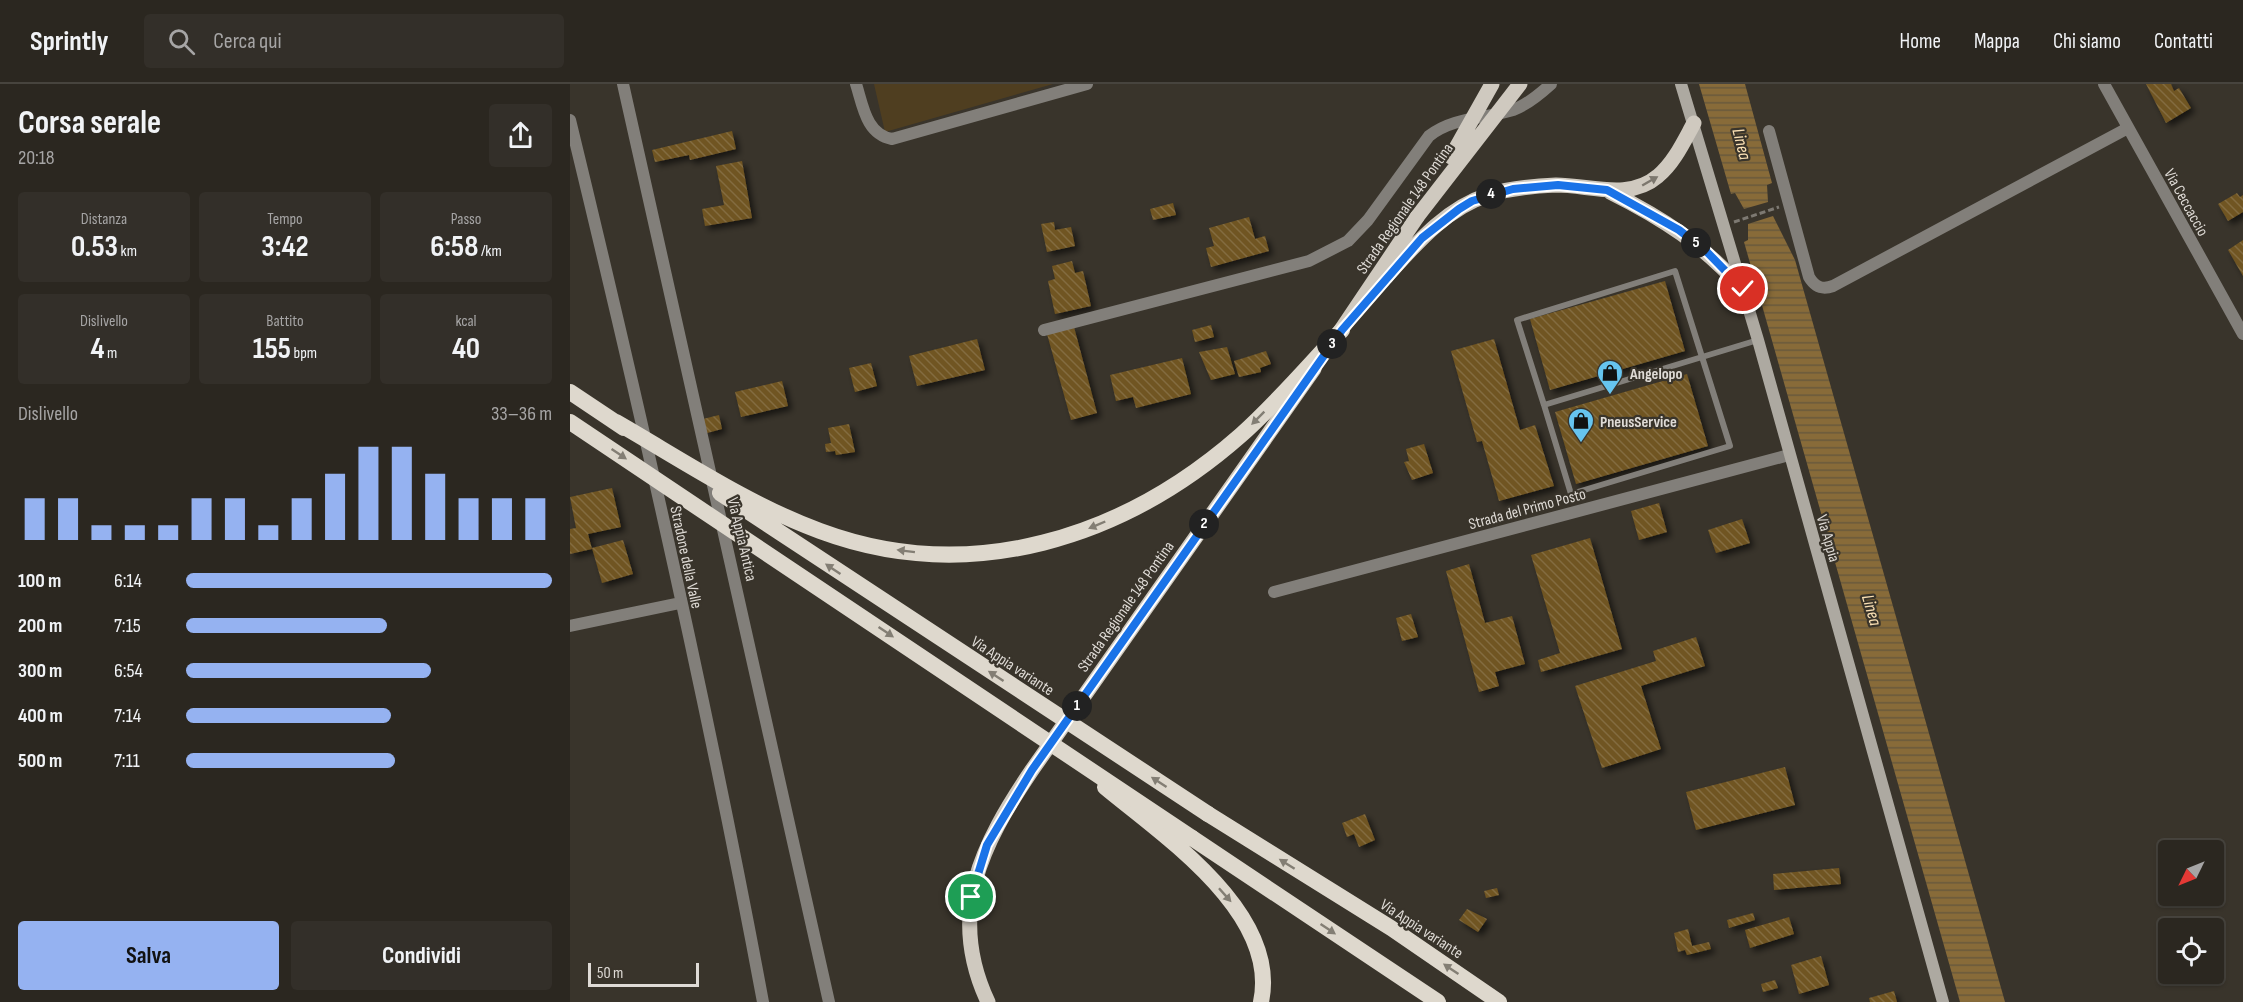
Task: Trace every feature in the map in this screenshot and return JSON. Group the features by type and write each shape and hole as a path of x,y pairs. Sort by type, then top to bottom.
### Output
{"highway":[{"path":"616,422 758,502 831,535 868,546 915,553 949,555 1000,552 1045,544 1090,528 1138,505 1192,473 1254,423 1342,330"},
{"name":"Via Appia variante","path":"570,392 859,586 1208,814 1391,928 1499,1002"},
{"path":"570,422 1438,1002"},
{"path":"1058,748 1184,854 1230,900 1250,930 1264,974 1261,1002"}],"main road":[{"path":"1417,217 1492,84"},
{"name":"Strada Regionale 148 Pontina","path":"988,1002 974,964 970,919 974,881 987,845 1032,770 1342,330 1417,217 1520,84"},
{"name":"Via Appia","path":"1681,84 1758,340 1943,1002"},
{"path":"1342,330 1422,238 1459,209 1489,195 1513,189 1558,185 1607,190 1643,186 1661,174 1682,146 1694,123"},
{"path":"1607,190 1679,230 1706,251 1743,289"}],"street":[{"name":"Via Appia Antica","path":"623,84 829,1002"},
{"path":"856,84 869,124 877,133 892,139 1087,84"},
{"path":"1044,330 1309,261 1348,241 1368,220 1429,135 1442,125 1514,110 1536,97 1551,84"},
{"name":"Via Ceccaccio","path":"2104,84 2243,334"},
{"name":"Stradone della Valle","path":"570,120 620,327 742,885 763,1002"},
{"path":"1769,131 1809,277 1815,285 1824,289 2128,128"},
{"name":"Strada del Primo Posto","path":"1274,592 1789,455"},
{"path":"570,626 680,603"}],"lane":[{"path":"1675,271 1702,356 1730,446 1571,494 1517,320 1675,271"},
{"path":"1544,405 1758,340"}],"path":[{"path":"1744,218 1773,209"}],"shaded area":[{"path":"874,84 1053,84 885,132"}],"water":[{"name":"Linea","path":"1699,84 1745,84 1772,183 1767,185 1768,202 1744,209 1735,193 1731,194"},
{"name":"Linea","path":"1773,216 1795,260 2005,1002 1960,1002 1744,242 1748,240 1748,224"}],"building":[{"path":"2146,84 2171,84 2174,91 2179,88 2191,108 2166,123"},
{"path":"732,131 736,149 690,160 689,155 655,162 652,150"},
{"path":"742,161 752,218 705,226 702,209 724,205 716,166"},
{"path":"2237,193 2240,197 2243,195 2243,212 2228,221 2218,204"},
{"path":"1173,203 1176,215 1153,220 1150,209"},
{"path":"1249,217 1255,239 1265,236 1269,251 1211,267 1206,248 1214,246 1209,228"},
{"path":"1054,222 1055,230 1071,227 1075,246 1047,252 1041,224"},
{"path":"2243,240 2243,276 2228,250"},
{"path":"1072,261 1075,273 1083,271 1091,306 1055,314 1048,281 1055,279 1052,266"},
{"path":"1665,281 1685,351 1550,390 1530,319"},
{"path":"1211,325 1214,337 1195,342 1192,330"},
{"path":"1074,327 1097,413 1071,420 1047,334"},
{"path":"977,339 985,370 917,386 909,356"},
{"path":"1494,339 1520,430 1535,425 1554,486 1499,501 1482,441 1477,442 1451,351"},
{"path":"1227,347 1235,374 1211,380 1199,352"},
{"path":"1266,351 1271,364 1260,368 1261,372 1239,377 1234,361"},
{"path":"1182,358 1191,394 1136,408 1133,397 1116,401 1110,375"},
{"path":"871,363 877,386 855,392 849,368"},
{"path":"1687,374 1708,446 1576,484 1555,412"},
{"path":"782,381 788,406 741,417 735,392"},
{"path":"719,415 722,429 707,433 703,419"},
{"path":"849,424 855,452 836,455 835,451 826,452 825,444 831,443 828,428"},
{"path":"1424,444 1433,473 1412,480 1404,462 1409,461 1406,449"},
{"path":"612,488 621,527 588,534 592,549 570,554 570,529 576,528 570,497"},
{"path":"1659,503 1667,532 1639,540 1631,511"},
{"path":"1742,519 1750,543 1716,553 1708,530"},
{"path":"1590,538 1622,649 1541,672 1538,660 1560,653 1531,555"},
{"path":"623,540 633,574 602,583 592,548"},
{"path":"1469,564 1485,623 1512,616 1525,664 1495,672 1499,686 1479,692 1446,571"},
{"path":"1411,614 1418,637 1402,641 1396,618"},
{"path":"1696,637 1705,666 1641,686 1661,749 1602,768 1575,686 1656,661 1653,651"},
{"path":"1785,767 1795,805 1696,830 1686,792"},
{"path":"1365,814 1375,840 1359,847 1354,834 1347,837 1342,823"},
{"path":"1839,868 1841,884 1774,890 1773,874"},
{"path":"1497,888 1499,895 1486,898 1484,891"},
{"path":"1467,909 1487,919 1478,932 1459,920"},
{"path":"1753,913 1755,920 1729,928 1727,920"},
{"path":"1789,917 1794,934 1750,948 1745,930"},
{"path":"1688,929 1692,946 1709,942 1711,949 1687,955 1685,950 1678,952 1674,933"},
{"path":"1821,956 1829,985 1799,994 1791,965"},
{"path":"1775,980 1778,988 1763,992 1761,984"},
{"path":"1894,991 1897,1002 1870,1002 1869,998"}],"place":[{"name":"Angelopo","path":"1610,396"},
{"name":"PneusService","path":"1581,444"}],"route":[{"path":"971,897 974,881 987,845 1005,811 1032,770 1342,330 1404,257 1441,222 1472,201 1513,189 1558,185 1607,190 1662,219 1689,237 1725,269 1743,289"}]}
